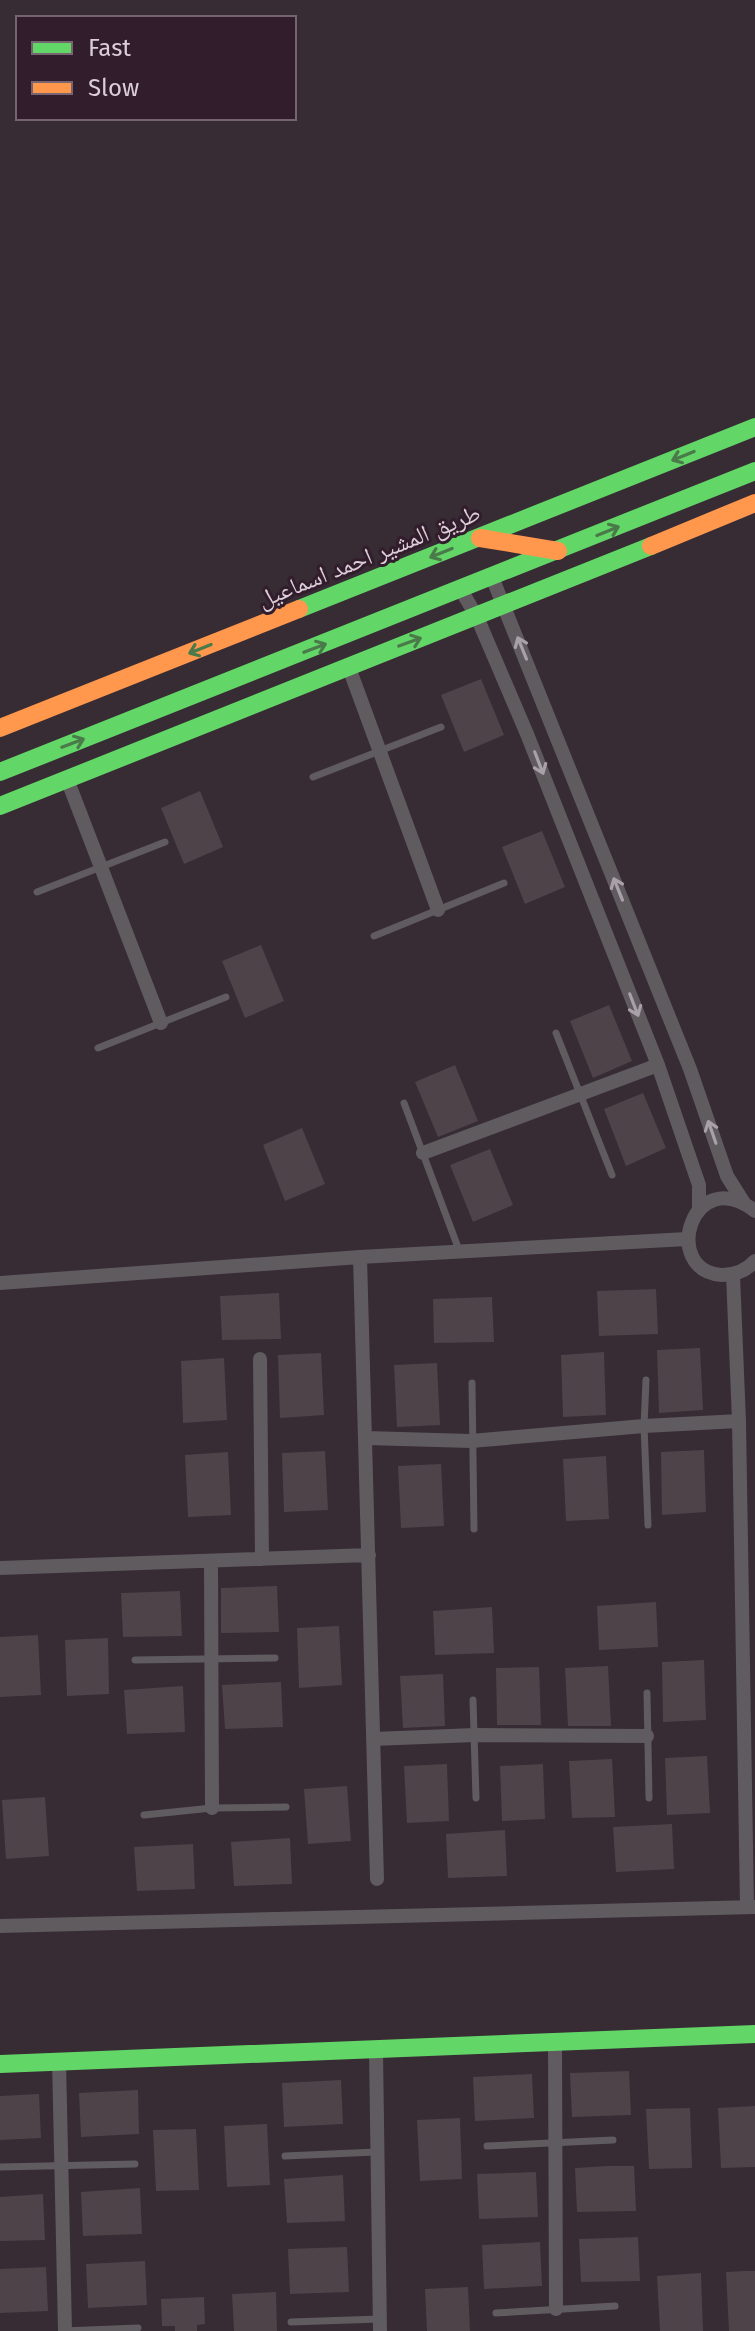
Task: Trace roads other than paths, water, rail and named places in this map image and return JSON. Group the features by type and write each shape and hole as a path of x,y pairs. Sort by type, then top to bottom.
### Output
{"street":[{"name":"طريق المشير احمد اسماعيل","path":"0,728 755,427"},
{"path":"0,772 755,471"},
{"path":"0,806 348,665 506,606 755,503"},
{"path":"480,538 558,551"},
{"path":"492,577 690,1069 727,1176 749,1207"},
{"path":"461,590 477,617 527,734 658,1065 699,1185 699,1210"},
{"path":"348,665 438,910"},
{"path":"67,779 161,1023"},
{"path":"423,1153 658,1065"},
{"path":"749,1207 728,1198 712,1201 699,1210 690,1223 687,1239 692,1255 702,1267 716,1274 733,1275 755,1261"},
{"path":"0,1283 360,1257 687,1239"},
{"path":"360,1257 377,1879"},
{"path":"0,1926 751,1907 748,1533 739,1421 733,1275"},
{"path":"260,1359 262,1559"},
{"path":"366,1438 471,1441 739,1421"},
{"path":"0,1568 369,1555"},
{"path":"211,1561 212,1808"},
{"path":"373,1739 475,1735 647,1736"},
{"path":"0,2064 755,2034"},
{"path":"555,2043 556,2309"},
{"path":"376,2050 380,2325"},
{"path":"59,2061 63,2331"}],"lane":[{"path":"313,777 441,727"},
{"path":"37,892 165,842"},
{"path":"374,936 504,883"},
{"path":"98,1048 226,997"},
{"path":"556,1033 612,1175"},
{"path":"404,1103 460,1251"},
{"path":"646,1380 644,1426 648,1525"},
{"path":"472,1383 474,1529"},
{"path":"135,1660 275,1658"},
{"path":"647,1693 649,1798"},
{"path":"473,1700 476,1798"},
{"path":"144,1815 212,1808 286,1807"},
{"path":"487,2146 613,2140"},
{"path":"285,2156 376,2152"},
{"path":"0,2167 135,2164"},
{"path":"496,2313 615,2306"},
{"path":"291,2322 380,2325"},
{"path":"63,2331 138,2328"}]}
